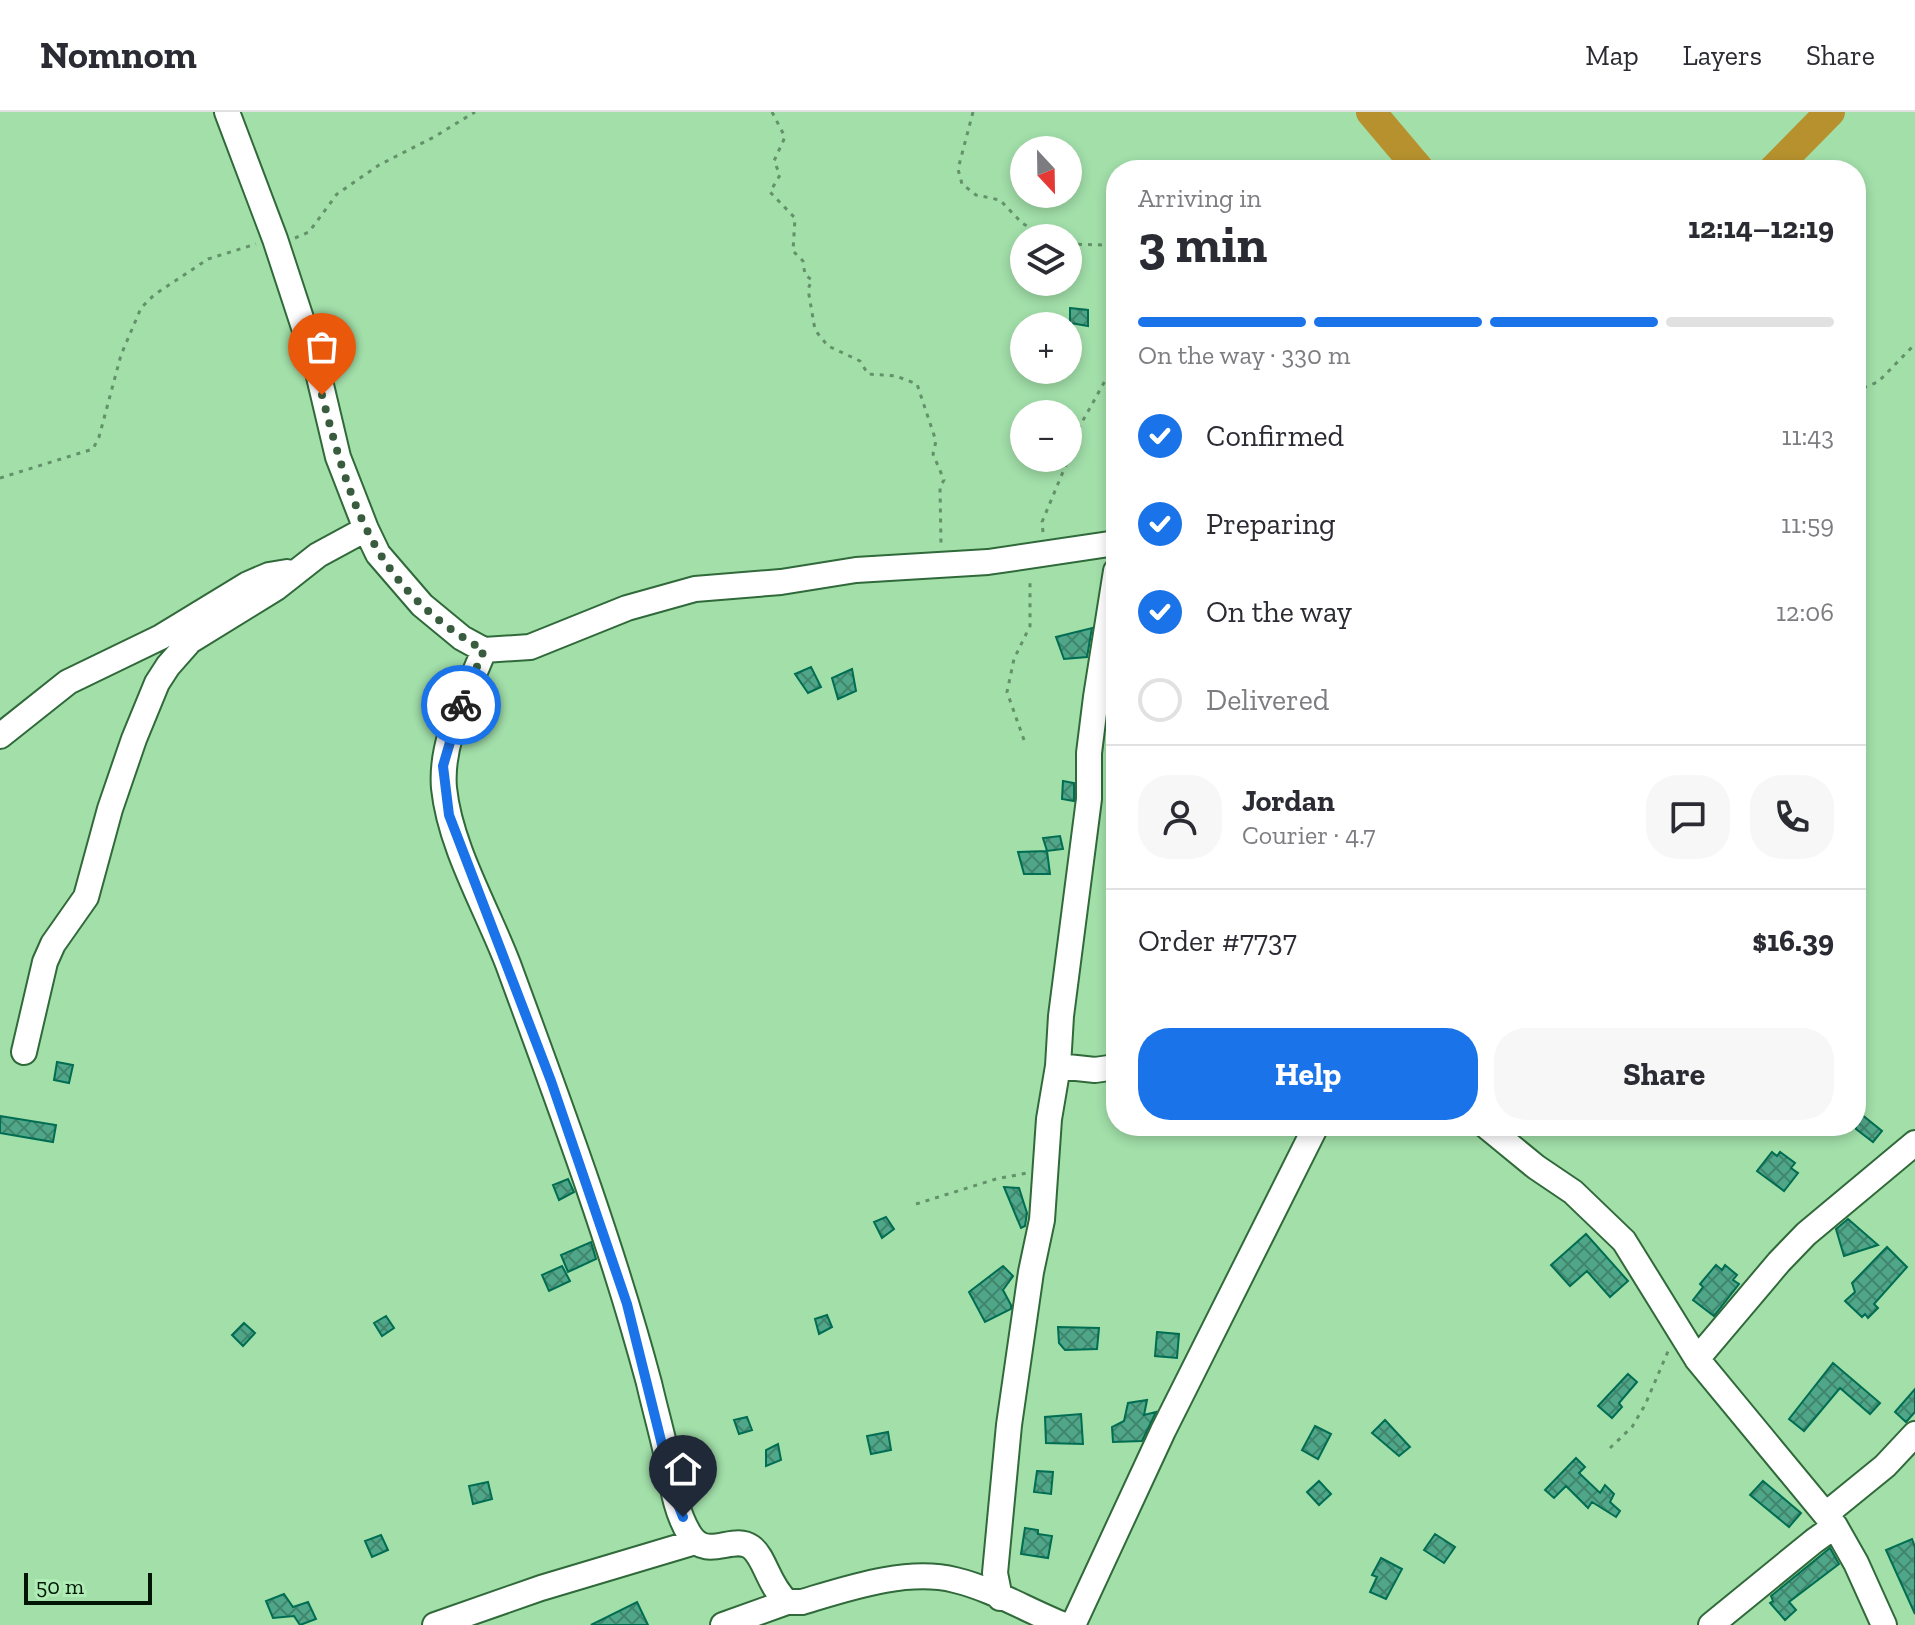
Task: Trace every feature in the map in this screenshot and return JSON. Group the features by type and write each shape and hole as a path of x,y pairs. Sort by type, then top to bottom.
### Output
{"street":[{"path":"227,112 275,239 316,364 338,457 366,529 378,554 422,605 462,638 484,650 530,647 627,608 695,589 781,582 870,569 942,566 1038,556 1106,545"},
{"path":"24,1052 45,962 53,944 86,897 114,798 157,683 168,666 190,641 276,588 293,572 366,529"},
{"path":"0,736 68,682 161,637 248,584 269,575 293,572"},
{"path":"1000,1598 995,1573 1009,1425 1031,1272 1042,1220 1049,1119 1086,827 1094,707 1106,633"},
{"path":"484,650 458,714 443,766 449,815 503,952 583,1172 627,1304 675,1497 695,1542"},
{"path":"1058,1066 1106,1068"},
{"path":"1073,1625 1163,1431 1311,1136"},
{"path":"1498,1136 1573,1192 1624,1241 1697,1359 1830,1520 1856,1563 1884,1625"},
{"path":"1697,1359 1806,1234 1915,1143"},
{"path":"1711,1625 1814,1541 1830,1520 1915,1434"},
{"path":"435,1625 541,1588 695,1542 717,1547 742,1543 751,1547 759,1556 773,1588 787,1602"},
{"path":"723,1625 787,1602 802,1602 900,1578 925,1576 953,1579 1064,1625"}],"path":[{"path":"0,478 93,449 121,355 141,308 154,295 208,259 275,239 301,237 309,232 337,194 379,165 475,112"},
{"path":"772,112 785,137 774,161 780,175 770,192 795,218 793,251 803,261 805,275 812,280 808,289 815,330 828,346 860,361 868,374 896,376 914,382 924,405 936,441 933,454 944,480 940,487 942,566"},
{"path":"973,112 958,169 962,184 976,195 1000,200 1024,224"},
{"path":"1082,244 1106,245"},
{"path":"1866,387 1878,382 1915,344"},
{"path":"1024,740 1007,692 1014,659 1030,626 1029,580 1043,535 1042,522 1073,448 1076,433 1106,379"},
{"path":"916,1204 996,1179 1046,1170"},
{"path":"1610,1448 1632,1427 1645,1405 1678,1332"}],"building":[{"path":"1070,308 1088,310 1088,326 1082,325 1082,312 1070,312"},
{"path":"1092,628 1087,657 1064,659 1056,637"},
{"path":"811,667 821,687 808,693 795,674"},
{"path":"852,669 856,691 838,699 832,678"},
{"path":"1063,781 1074,783 1074,801 1062,799"},
{"path":"1060,836 1063,849 1047,851 1043,838"},
{"path":"1047,851 1050,874 1024,874 1018,852"},
{"path":"57,1062 73,1065 69,1083 54,1080"},
{"path":"0,1116 56,1125 53,1142 0,1133"},
{"path":"1866,1118 1882,1131 1873,1142 1865,1136"},
{"path":"1772,1152 1777,1156 1780,1152 1795,1163 1791,1168 1798,1173 1784,1191 1757,1171"},
{"path":"568,1179 574,1192 559,1200 553,1185"},
{"path":"1004,1187 1019,1188 1027,1213 1025,1226 1021,1228"},
{"path":"886,1217 894,1229 882,1238 874,1222"},
{"path":"1848,1219 1878,1245 1844,1256 1836,1229"},
{"path":"1586,1234 1628,1281 1610,1297 1587,1271 1570,1286 1551,1265"},
{"path":"591,1242 596,1259 568,1272 561,1255"},
{"path":"1887,1247 1907,1267 1874,1304 1878,1308 1868,1318 1865,1314 1862,1317 1845,1301 1855,1292 1852,1283"},
{"path":"1716,1265 1722,1270 1725,1265 1737,1275 1733,1280 1739,1284 1714,1316 1693,1300 1703,1287 1700,1284"},
{"path":"562,1266 570,1281 549,1291 542,1275"},
{"path":"1003,1266 1013,1276 1003,1290 1011,1309 985,1322 969,1292"},
{"path":"827,1315 832,1327 819,1334 815,1319"},
{"path":"386,1316 394,1328 382,1336 374,1323"},
{"path":"244,1323 255,1333 243,1346 232,1335"},
{"path":"1058,1327 1099,1328 1097,1349 1065,1350 1059,1343"},
{"path":"1157,1332 1179,1334 1177,1358 1155,1356"},
{"path":"1833,1363 1880,1403 1870,1414 1840,1388 1804,1431 1789,1419"},
{"path":"1628,1374 1637,1382 1619,1403 1622,1407 1612,1418 1598,1406"},
{"path":"1915,1389 1915,1412 1906,1422 1895,1412"},
{"path":"1147,1400 1144,1415 1156,1412 1142,1441 1113,1442 1112,1427 1124,1421 1128,1403"},
{"path":"1081,1414 1083,1444 1046,1443 1045,1417"},
{"path":"747,1417 752,1430 739,1434 734,1420"},
{"path":"1385,1420 1410,1447 1399,1456 1372,1433"},
{"path":"1315,1426 1331,1434 1318,1459 1302,1450"},
{"path":"888,1432 891,1450 871,1454 867,1436"},
{"path":"778,1444 781,1460 766,1466 766,1450"},
{"path":"1576,1458 1585,1467 1579,1473 1600,1493 1605,1485 1614,1494 1610,1502 1620,1511 1616,1517 1592,1502 1588,1508 1566,1486 1554,1498 1545,1490"},
{"path":"1037,1471 1053,1472 1051,1494 1034,1492"},
{"path":"1319,1481 1331,1494 1319,1505 1307,1492"},
{"path":"1763,1481 1801,1513 1789,1527 1750,1495"},
{"path":"488,1482 492,1499 473,1504 469,1486"},
{"path":"1025,1528 1052,1536 1048,1558 1021,1554"},
{"path":"1435,1534 1455,1547 1444,1563 1424,1550"},
{"path":"381,1535 388,1550 372,1557 365,1541"},
{"path":"1912,1539 1915,1547 1915,1614 1886,1550"},
{"path":"1830,1548 1839,1564 1789,1602 1796,1610 1785,1620 1770,1603 1773,1601 1771,1596"},
{"path":"1381,1558 1402,1569 1386,1599 1370,1592 1377,1577 1372,1575"},
{"path":"284,1594 293,1607 308,1602 316,1619 300,1625 294,1616 273,1618 266,1601"},
{"path":"637,1602 648,1625 591,1625"}],"waterway":[{"path":"1371,112 1412,160"},
{"path":"1783,160 1830,112"}],"way so far":[{"path":"322,395 338,457 378,554 422,605 462,638 484,650 461,705"}],"route":[{"path":"461,705 443,766 449,815 578,1157 627,1304 675,1497 683,1517"}]}
